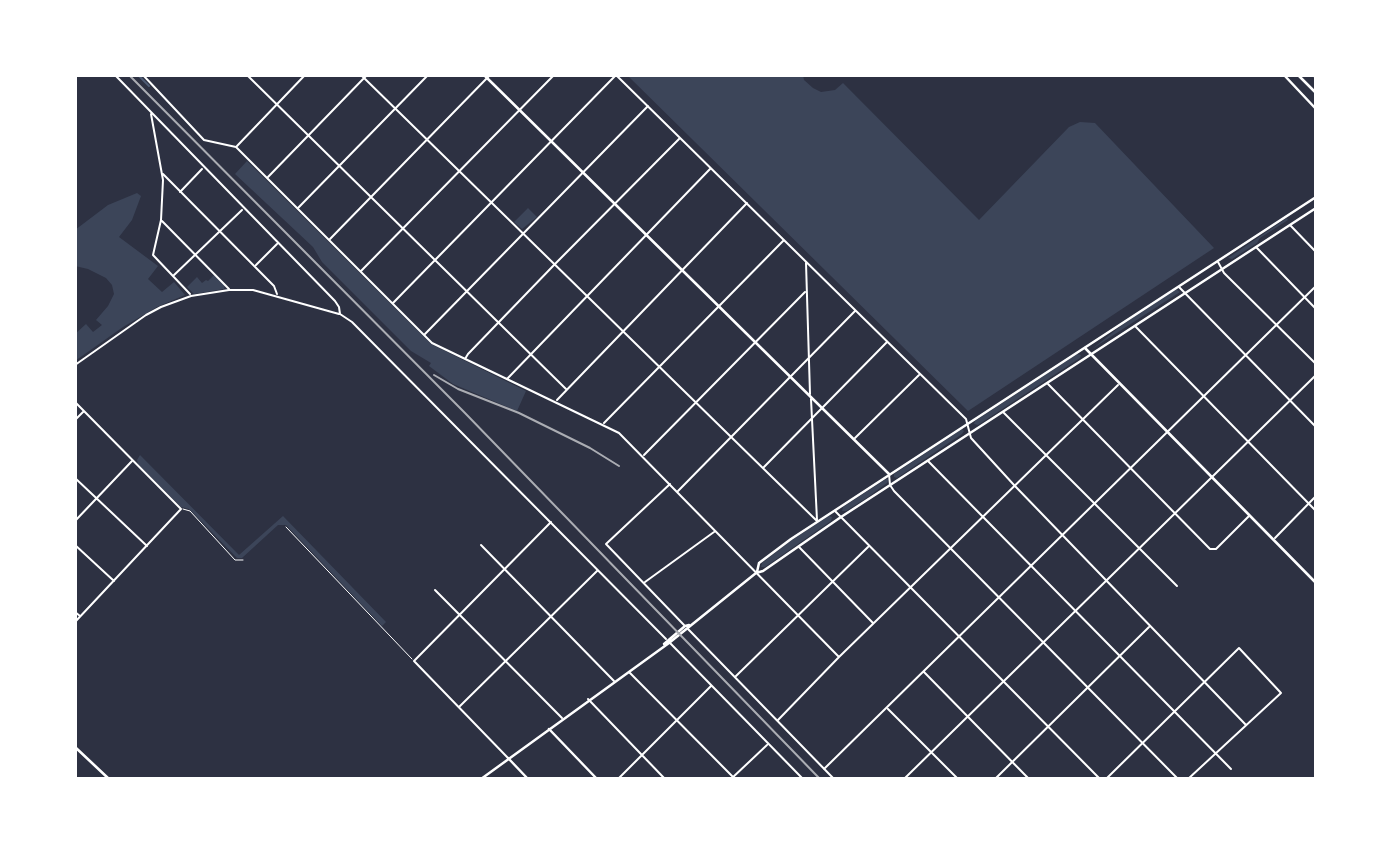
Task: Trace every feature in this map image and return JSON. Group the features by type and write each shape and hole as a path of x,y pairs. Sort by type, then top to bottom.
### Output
{"main road":[{"path":"1284,75 1316,108"},
{"path":"1298,75 1316,93"},
{"path":"487,76 889,474"},
{"path":"756,573 759,563 817,521 1316,197"},
{"path":"481,779 588,699 629,672 756,573 763,571 841,517 1316,208"},
{"path":"1085,348 1316,583"},
{"path":"549,729 597,779"},
{"path":"75,747 109,779"},
{"path":"508,758 528,779"}],"street":[{"path":"115,75 337,304 340,314"},
{"path":"247,75 566,389"},
{"path":"236,147 305,75"},
{"path":"298,209 428,75"},
{"path":"361,272 554,75"},
{"path":"392,303 616,75 920,373 968,424 970,434 1014,485 1246,725"},
{"path":"145,76 205,139 236,147 438,347 619,433 839,657"},
{"path":"267,178 364,76 395,110 817,521"},
{"path":"329,240 487,76"},
{"path":"424,335 648,106"},
{"path":"151,113 162,174 161,220 153,257 191,296"},
{"path":"465,360 554,265 680,138"},
{"path":"180,192 203,168"},
{"path":"506,380 711,168"},
{"path":"162,174 274,286 278,295"},
{"path":"556,401 747,204"},
{"path":"173,276 243,209"},
{"path":"161,220 196,253 229,290"},
{"path":"1289,225 1316,252"},
{"path":"604,424 784,240"},
{"path":"254,266 278,243"},
{"path":"1255,246 1316,309"},
{"path":"1217,261 1221,269 1316,364"},
{"path":"806,262 817,521"},
{"path":"1179,286 1316,427"},
{"path":"824,769 1316,286"},
{"path":"75,365 146,315 191,296 229,290 253,290 340,314 352,321 803,779"},
{"path":"643,455 755,340 806,292"},
{"path":"678,491 855,310"},
{"path":"1135,326 1316,511"},
{"path":"762,469 887,341"},
{"path":"855,438 920,373"},
{"path":"904,779 1316,375"},
{"path":"1047,383 1210,549 1216,549 1249,516"},
{"path":"778,720 1119,384"},
{"path":"75,402 181,509 75,622"},
{"path":"75,420 84,411"},
{"path":"1003,412 1177,586"},
{"path":"75,522 132,460"},
{"path":"928,461 1231,769"},
{"path":"889,474 890,485 1178,779"},
{"path":"75,478 148,546"},
{"path":"671,484 607,541 607,546 834,779"},
{"path":"1272,540 1316,496"},
{"path":"834,510 1100,779"},
{"path":"508,758 414,661 551,523"},
{"path":"644,583 715,531"},
{"path":"75,545 114,581"},
{"path":"481,545 615,682"},
{"path":"798,546 874,623"},
{"path":"735,677 869,546"},
{"path":"459,708 597,570"},
{"path":"435,590 563,719"},
{"path":"75,612 81,617"},
{"path":"995,779 1150,626"},
{"path":"1106,779 1239,648 1281,693 1188,779"},
{"path":"923,671 966,718 1029,779"},
{"path":"629,672 733,778 768,744"},
{"path":"618,779 711,686"},
{"path":"588,699 665,779"},
{"path":"887,708 958,779"}],"lane":[{"path":"181,509 190,511 235,559 243,560"},
{"path":"286,527 414,661"}],"shaded area":[{"path":"627,75 803,75 804,80 821,92 835,90 843,83 979,220 1069,127 1080,122 1095,123 1214,248 968,411"},
{"path":"247,161 431,344 526,391 517,411 453,384 429,366 431,363 411,351 322,262 313,247 235,174"},
{"path":"137,193 141,196 132,220 119,237 158,266 148,279 162,292 174,282 185,295 157,307 123,327 75,361 75,334 86,324 93,332 102,325 96,320 114,294 112,285 106,278 75,266 75,230 108,205"},
{"path":"528,208 537,217 522,229 514,222"},
{"path":"1287,218 1288,220 1260,238 1257,243 1232,259 1228,258"},
{"path":"214,275 225,285 224,289 194,294 187,287 197,277 202,283"},
{"path":"1176,289 1180,292 1092,349 1122,325"},
{"path":"1077,354 1081,355 1080,358 978,425 974,424 975,421"},
{"path":"962,429 962,434 897,478 894,477 894,474"},
{"path":"140,455 239,555 283,516 386,622 382,626 286,525 278,525 242,558 237,558 189,509 181,507 138,464"},
{"path":"889,479 887,483 868,497 842,511 843,507"},
{"path":"829,516 832,517 831,521 765,567 761,567 762,563 792,540"}],"waterway":[{"path":"138,75 149,86"}],"railway":[{"path":"129,75 464,412 820,779"},
{"path":"434,375 458,389 519,413 590,448 619,466"}]}
